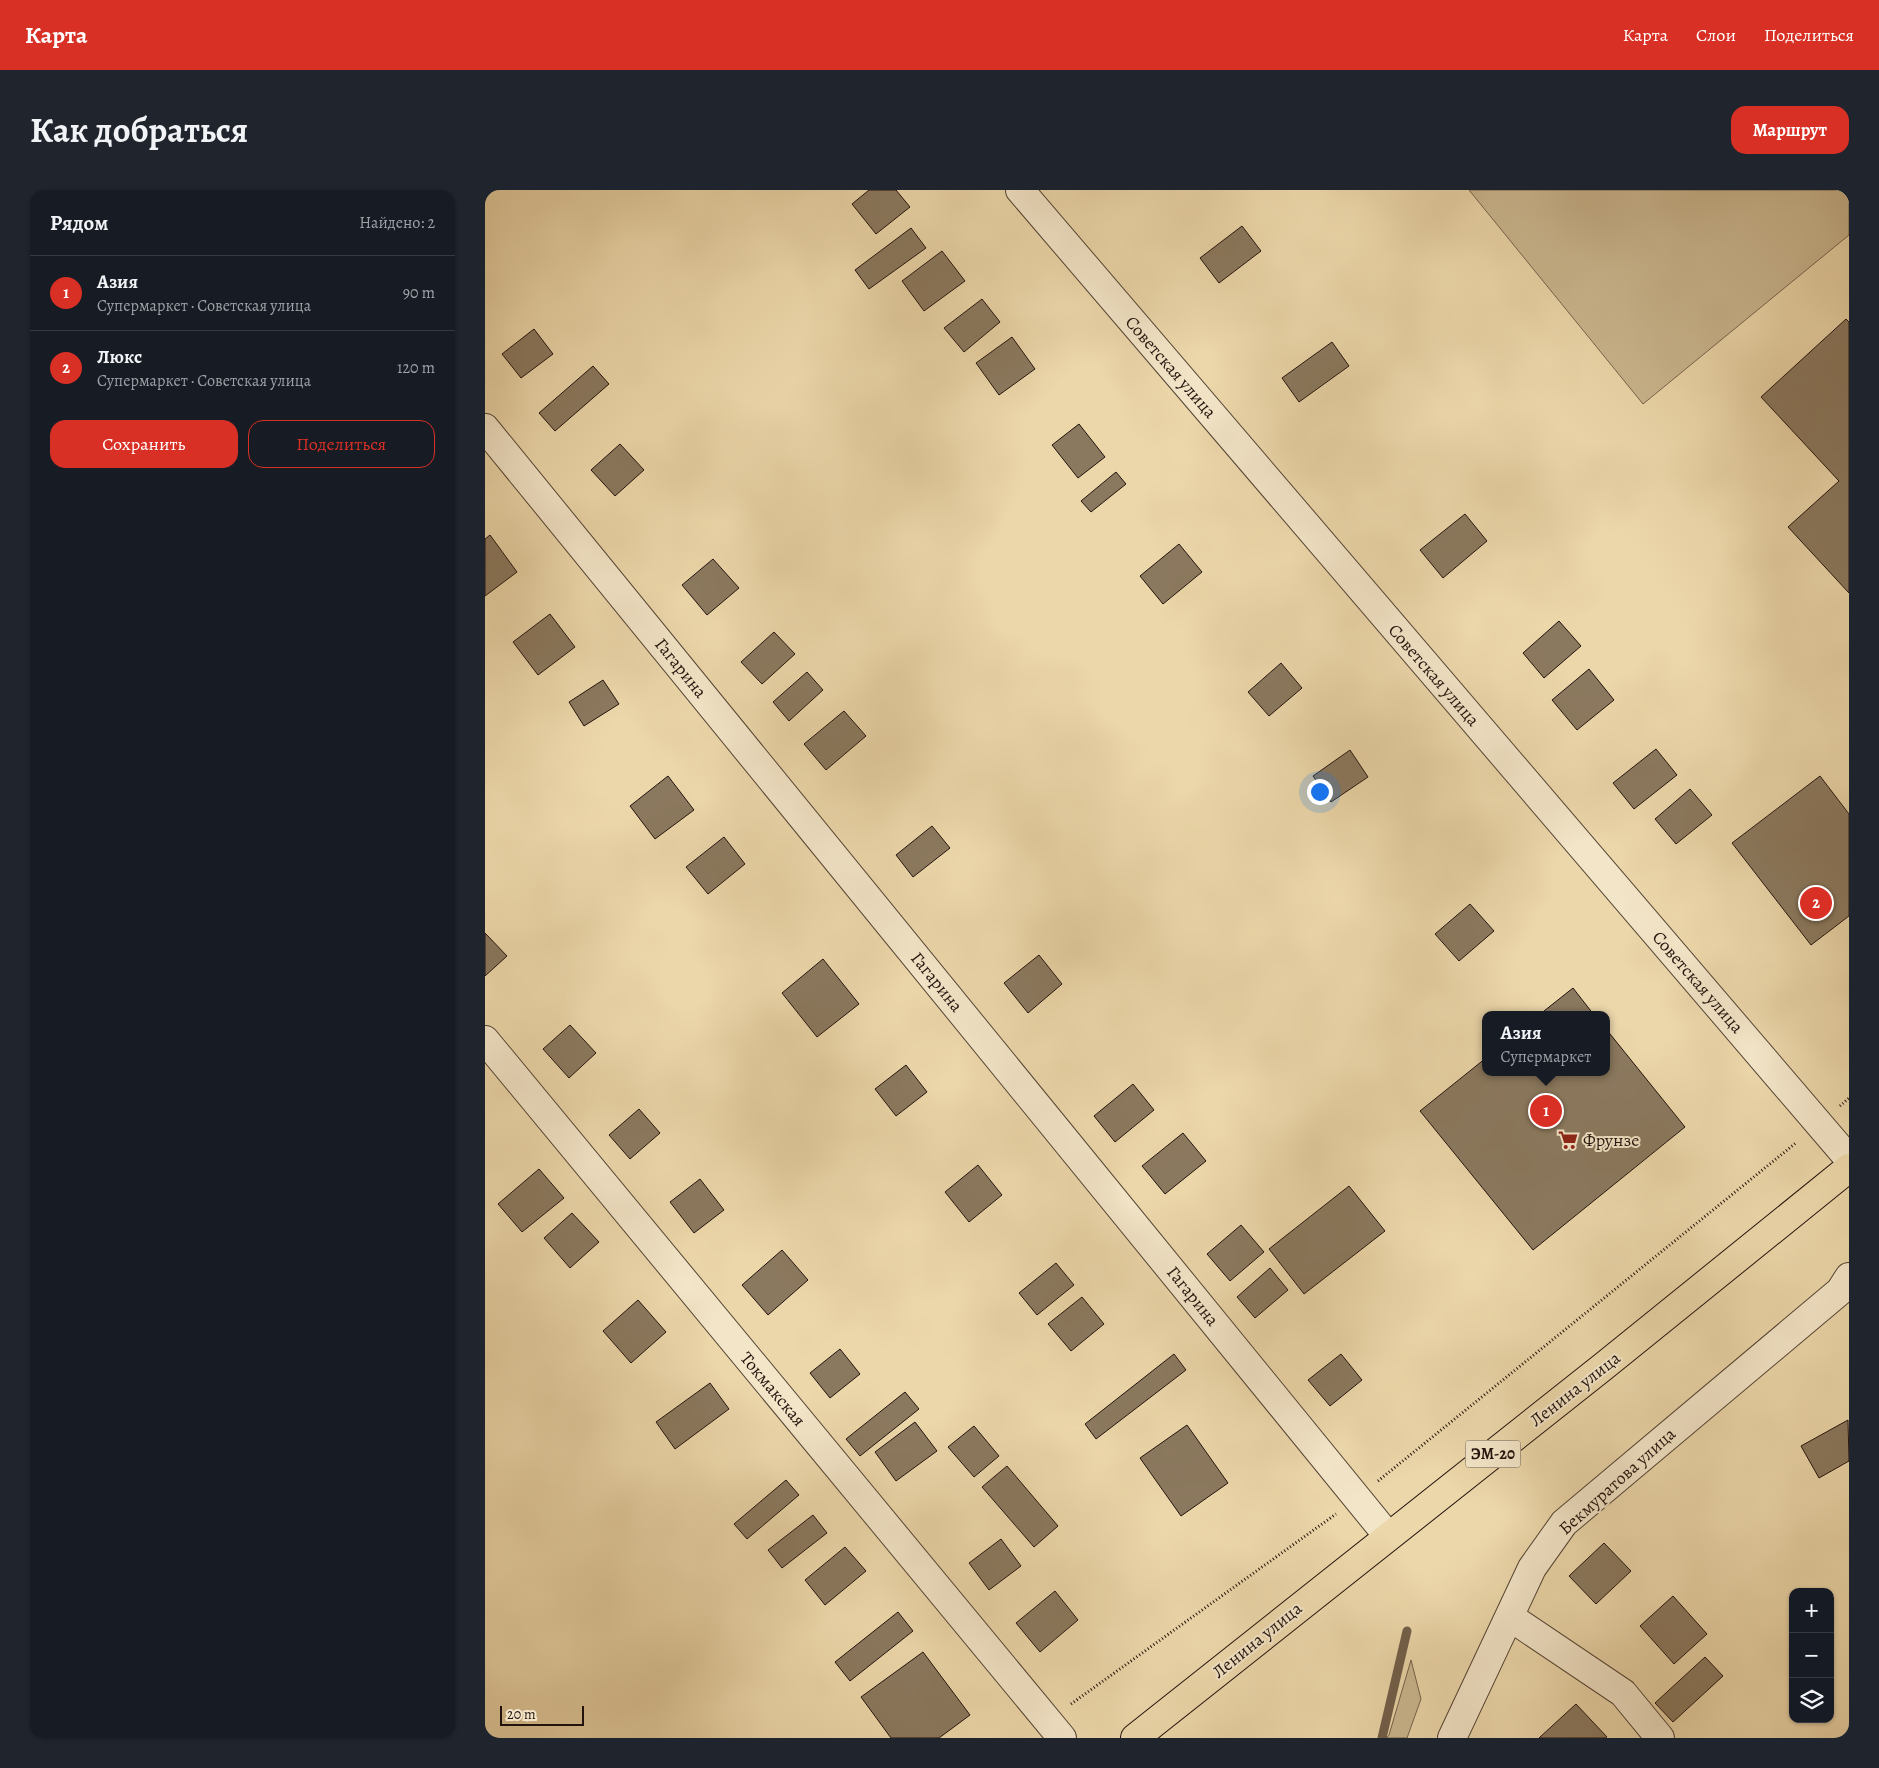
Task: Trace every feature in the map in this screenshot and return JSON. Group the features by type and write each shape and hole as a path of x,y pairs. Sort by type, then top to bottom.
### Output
{"main road":[{"name":"Ленина улица","path":"1135,1738 1604,1366 1849,1168"}],"street":[{"name":"Советская улица","path":"1020,190 1849,1159"},
{"name":"Гагарина","path":"485,428 1388,1536"},
{"name":"Токмакская","path":"485,1040 1055,1730"},
{"name":"Бекмуратова улица","path":"1452,1738 1532,1568 1564,1523 1840,1291 1849,1277"},
{"path":"1510,1617 1623,1693 1660,1738"}],"path":[{"path":"1055,1730 1357,1498 1849,1098"}],"shaded area":[{"path":"1469,190 1849,190 1849,235 1643,404"},
{"path":"1411,1660 1421,1699 1407,1738 1386,1738 1389,1735"}],"building":[{"path":"869,190 896,190 910,207 876,234 852,204"},
{"path":"1242,226 1261,251 1219,283 1200,258"},
{"path":"911,228 926,248 869,289 855,270"},
{"path":"942,251 965,281 924,311 902,281"},
{"path":"982,299 1000,322 964,352 944,328"},
{"path":"1846,319 1849,322 1849,593 1788,527 1839,481 1761,397"},
{"path":"534,329 553,354 521,378 502,354"},
{"path":"1012,337 1035,369 999,395 976,363"},
{"path":"1332,342 1349,366 1299,402 1282,378"},
{"path":"593,366 609,384 555,431 539,413"},
{"path":"1079,424 1105,457 1078,478 1052,445"},
{"path":"620,444 644,470 615,496 591,470"},
{"path":"1116,472 1126,484 1091,512 1081,501"},
{"path":"1465,514 1487,541 1443,578 1420,550"},
{"path":"490,535 517,572 485,596 485,539"},
{"path":"1179,544 1202,572 1163,604 1140,576"},
{"path":"713,559 739,588 707,615 682,585"},
{"path":"550,614 575,647 538,675 513,642"},
{"path":"1559,621 1581,646 1544,678 1523,653"},
{"path":"774,632 795,654 762,684 741,662"},
{"path":"1281,663 1302,688 1269,716 1248,692"},
{"path":"1589,669 1614,700 1577,730 1552,700"},
{"path":"807,672 823,690 789,721 773,702"},
{"path":"603,680 619,704 584,726 569,702"},
{"path":"844,711 866,736 826,770 804,744"},
{"path":"1656,749 1677,775 1634,809 1613,783"},
{"path":"1350,750 1368,777 1331,802 1313,776"},
{"path":"668,776 694,810 655,839 630,806"},
{"path":"1820,776 1849,814 1849,916 1811,945 1732,843"},
{"path":"1690,789 1712,815 1676,844 1655,819"},
{"path":"932,826 950,848 913,877 896,855"},
{"path":"724,837 745,864 708,894 686,867"},
{"path":"1470,904 1494,931 1459,961 1435,934"},
{"path":"485,933 507,956 485,976"},
{"path":"1039,955 1062,984 1028,1013 1004,983"},
{"path":"823,959 859,1004 817,1037 782,993"},
{"path":"1573,988 1591,1011 1544,1011"},
{"path":"570,1025 596,1053 569,1078 543,1049"},
{"path":"1610,1034 1685,1127 1533,1250 1420,1111 1482,1061 1482,1076 1610,1076"},
{"path":"906,1065 927,1092 896,1116 875,1089"},
{"path":"1133,1084 1154,1110 1115,1142 1094,1116"},
{"path":"639,1109 660,1133 630,1159 609,1135"},
{"path":"1183,1133 1206,1161 1165,1194 1142,1166"},
{"path":"978,1165 1002,1195 969,1222 945,1192"},
{"path":"539,1169 564,1198 522,1232 498,1204"},
{"path":"700,1179 724,1210 694,1233 670,1202"},
{"path":"1349,1186 1385,1231 1304,1294 1269,1249"},
{"path":"572,1213 599,1242 570,1268 544,1238"},
{"path":"1241,1225 1264,1252 1230,1281 1207,1254"},
{"path":"782,1250 808,1280 768,1315 742,1285"},
{"path":"1056,1263 1074,1285 1037,1315 1019,1293"},
{"path":"1270,1268 1288,1290 1255,1318 1237,1297"},
{"path":"1082,1297 1104,1324 1071,1351 1048,1324"},
{"path":"638,1300 666,1332 631,1363 603,1331"},
{"path":"840,1349 860,1374 830,1398 810,1373"},
{"path":"1174,1354 1186,1370 1096,1439 1085,1424"},
{"path":"1341,1354 1362,1380 1330,1406 1308,1380"},
{"path":"710,1383 729,1409 675,1449 656,1422"},
{"path":"905,1392 919,1409 860,1456 846,1439"},
{"path":"1848,1420 1849,1461 1819,1478 1801,1446"},
{"path":"915,1422 937,1451 896,1481 875,1452"},
{"path":"1187,1425 1228,1483 1181,1516 1140,1458"},
{"path":"974,1426 999,1456 974,1477 948,1447"},
{"path":"1007,1466 1058,1526 1034,1547 982,1487"},
{"path":"786,1480 799,1495 747,1539 734,1524"},
{"path":"813,1515 827,1533 782,1568 768,1550"},
{"path":"1001,1539 1021,1566 989,1590 969,1563"},
{"path":"1604,1543 1631,1571 1596,1604 1569,1576"},
{"path":"845,1547 866,1571 825,1605 805,1580"},
{"path":"1055,1591 1078,1620 1040,1652 1016,1623"},
{"path":"1673,1596 1707,1634 1674,1664 1640,1626"},
{"path":"898,1612 913,1631 850,1681 835,1662"},
{"path":"923,1652 970,1715 939,1738 891,1738 861,1697"},
{"path":"1705,1657 1723,1676 1673,1722 1655,1703"},
{"path":"1576,1704 1607,1737 1539,1738"}],"waterway":[{"path":"1382,1738 1407,1631"}],"place":[{"name":"Люкс","path":"1816,903"},
{"name":"Азия","path":"1546,1111"},
{"name":"Фрунзе","path":"1568,1140"}]}
